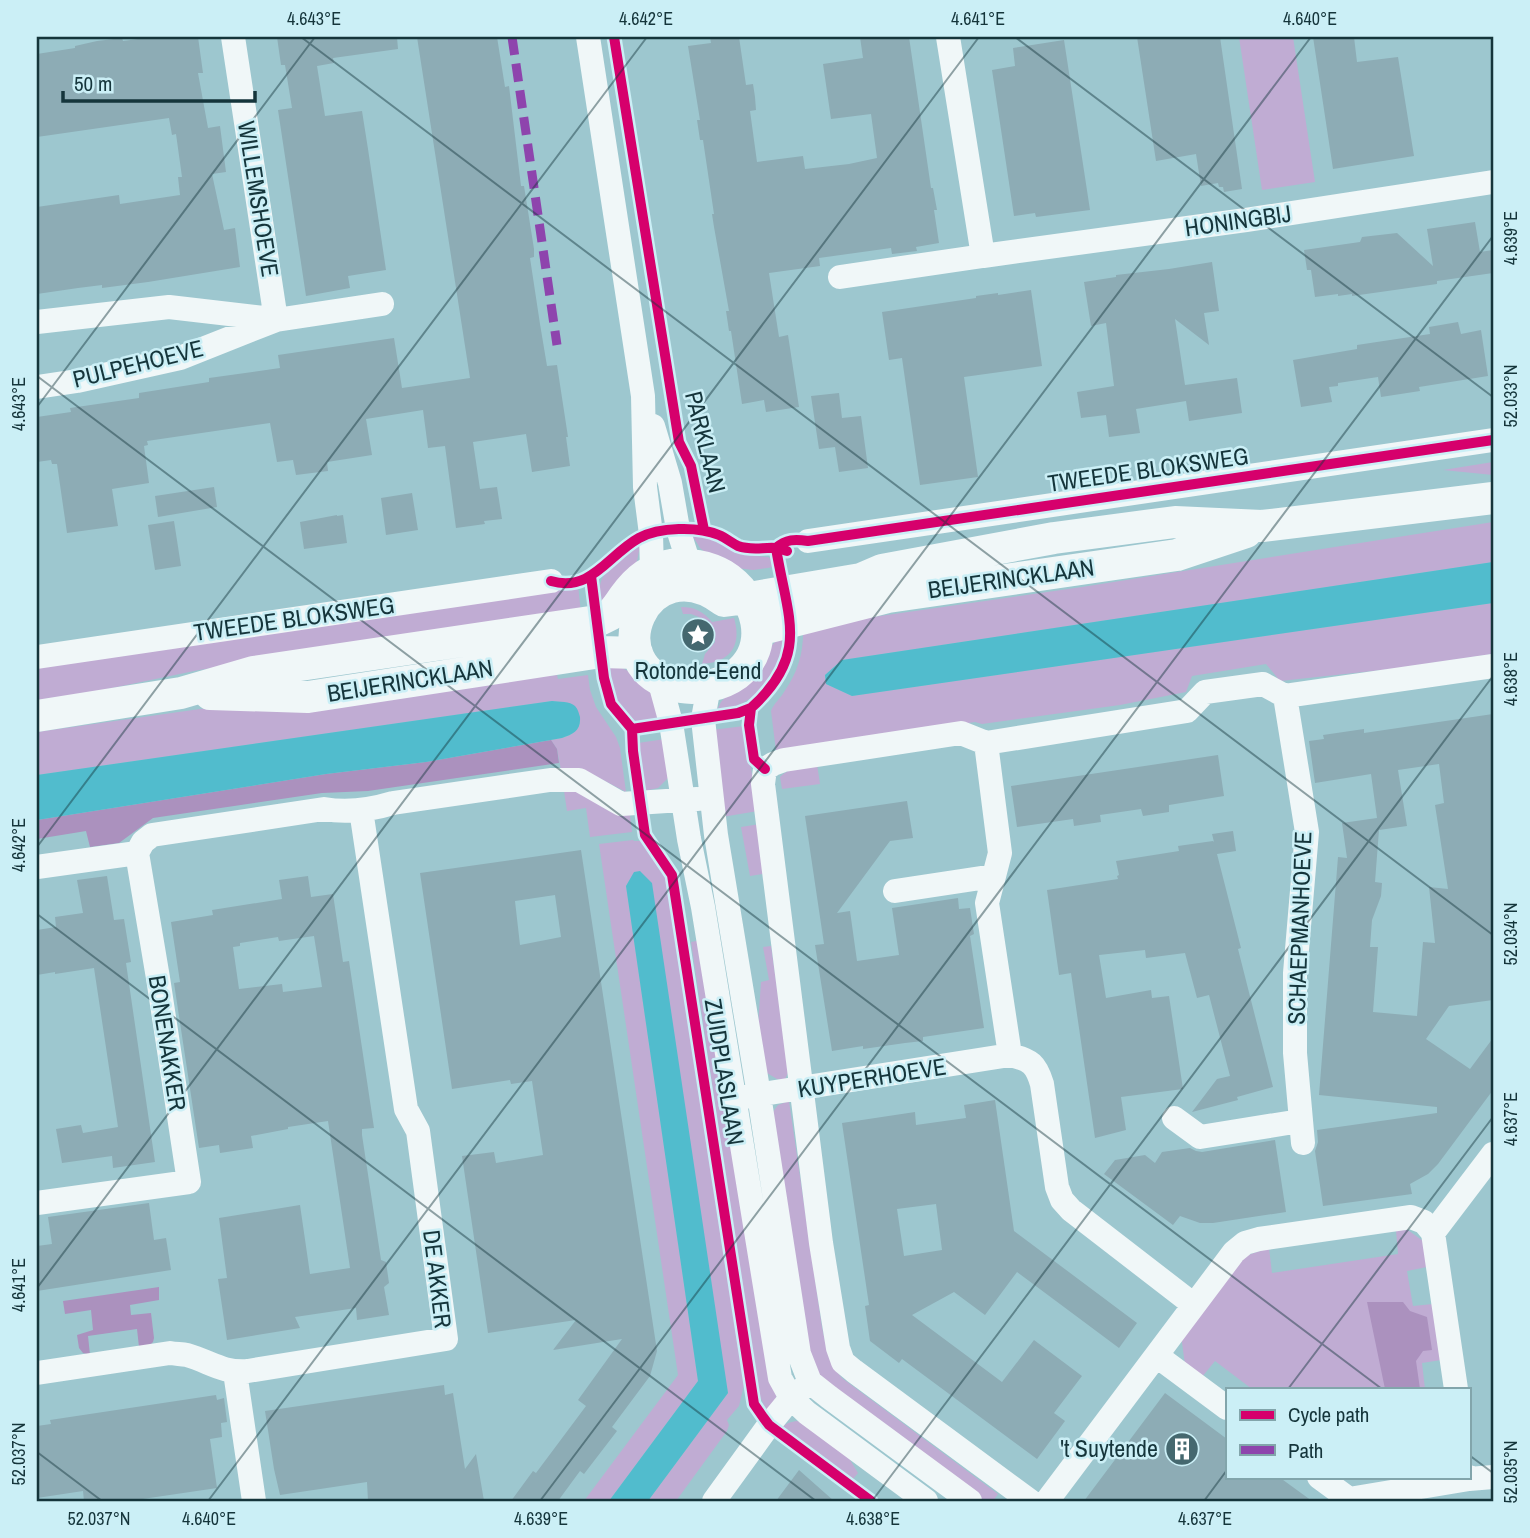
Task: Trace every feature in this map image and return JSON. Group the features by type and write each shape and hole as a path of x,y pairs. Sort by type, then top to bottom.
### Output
{"main road":[{"name":"BEIJERINCKLAAN","path":"738,590 861,579 882,570 1054,538 1175,522 1262,526 1493,498"},
{"name":"BEIJERINCKLAAN","path":"758,630 888,597 1177,555 1262,526"},
{"path":"689,564 712,570 738,590 754,613 758,630 754,650 737,674 718,684 684,687 659,680 646,669 637,653 634,638 636,622 653,583 670,565 689,564"},
{"name":"BEIJERINCKLAAN","path":"37,716 181,693 253,672 597,621 615,610 635,583 653,583"},
{"path":"653,583 671,588 690,586 708,591 724,601 738,590"},
{"name":"BEIJERINCKLAAN","path":"181,693 308,697 601,652 637,653"}],"street":[{"name":"WILLEMSHOEVE","path":"233,37 276,320"},
{"name":"PARKLAAN","path":"588,37 643,396 645,487 653,583"},
{"path":"948,37 983,256"},
{"name":"HONINGBIJ","path":"840,277 1493,182"},
{"name":"PULPEHOEVE","path":"37,387 180,358 276,320 382,304"},
{"name":"PULPEHOEVE","path":"37,322 169,307 276,320"},
{"name":"PARKLAAN","path":"643,396 670,483 678,529 689,564"},
{"name":"TWEEDE BLOKSWEG","path":"808,541 1493,440"},
{"name":"TWEEDE BLOKSWEG","path":"37,657 551,581"},
{"path":"1030,1501 854,1371 844,1362 838,1348 801,1089 763,784 765,769 784,760 961,733 986,743 1187,710 1205,692 1263,684 1284,695 1493,666"},
{"name":"ZUIDPLASLAAN","path":"659,680 671,723 703,907 780,1378 791,1398 807,1413 926,1501"},
{"name":"ZUIDPLASLAAN","path":"709,685 703,719 716,835 799,1354 810,1382"},
{"name":"SCHAEPMANHOEVE","path":"1174,1118 1200,1136 1301,1132 1295,1054 1295,973 1307,832 1284,695"},
{"path":"986,743 1000,853 987,903 1010,1055 1027,1059 1038,1070 1057,1187 1062,1200 1071,1210 1194,1305"},
{"path":"37,867 137,853 143,842 152,835 324,809 345,812 379,808 393,803 550,780 579,779 621,804 712,797"},
{"name":"DE AKKER","path":"37,1373 170,1353 187,1355 235,1372 248,1371 446,1339 418,1131 406,1109 361,810"},
{"name":"BONENAKKER","path":"37,1203 188,1182 137,853"},
{"path":"895,891 994,876"},
{"name":"KUYPERHOEVE","path":"733,1098 1010,1055"},
{"path":"1433,1233 1493,1154"},
{"path":"1048,1501 1234,1252 1245,1243 1259,1239 1411,1217 1424,1222 1433,1233 1456,1388"},
{"path":"1157,1356 1226,1407"},
{"path":"235,1372 254,1501"},
{"path":"714,1501 769,1425 791,1398 810,1382 970,1501"},
{"path":"1321,1478 1349,1500 1477,1478"}],"shaded area":[{"path":"1239,37 1293,37 1315,182 1262,190"},
{"path":"1493,462 1493,475 1443,470"},
{"path":"1493,522 1493,562 842,660 825,675 826,684 852,696 1493,603 1493,654 1280,681 1266,664 1192,676 1186,692 1120,705 982,724 975,722 776,751 771,711 796,669 801,653 803,627 1082,587"},
{"path":"692,535 710,539 746,555 768,557 774,567 753,570 737,568 706,553"},
{"path":"640,546 634,566 601,603 600,586 606,573"},
{"path":"578,585 581,613 199,670 88,693 37,700 37,666"},
{"path":"681,607 698,610 712,622 734,618 735,644 727,656 702,664 705,654 715,642 715,634 699,617 683,614"},
{"path":"786,634 779,663 765,685 744,702 716,712 727,695 774,643"},
{"path":"609,663 629,672 646,686 653,698 659,721 642,723 626,714 613,690"},
{"path":"557,675 558,679 588,675 596,707 616,737 620,748 626,792 580,768 561,770 557,749 551,740 572,734 580,723 569,703 552,701 37,775 37,732 200,709"},
{"path":"744,726 758,811 722,817 712,730"},
{"path":"665,739 668,778 658,788 644,791 638,743"},
{"path":"551,740 557,749 559,763 368,791 322,793 153,818 119,843 90,847 86,831 37,839 37,820 326,774 426,762"},
{"path":"817,764 820,784 782,789 780,777 788,771"},
{"path":"572,790 630,815 632,832 590,837 586,808 567,811 564,791"},
{"path":"760,824 768,873 750,876 741,827"},
{"path":"641,841 666,874 677,929 744,1385 739,1406 727,1420 727,1431 676,1501 648,1501 728,1393 634,873 626,886 698,1381 609,1501 584,1501 678,1375 599,844"},
{"path":"701,940 777,1391 776,1398 767,1412 758,1392 691,942"},
{"path":"771,946 789,1071 785,1079 777,1079 767,1073 757,1040 761,982 769,980 763,947"},
{"path":"789,1101 822,1327 834,1367 842,1378 998,1494 993,1501 979,1501 841,1400 811,1365 770,1116 778,1105"},
{"path":"1405,1228 1423,1241 1427,1267 1407,1271 1413,1306 1433,1304 1441,1360 1422,1363 1425,1388 1251,1388 1215,1361 1202,1377 1185,1365 1181,1335 1239,1258 1269,1248 1272,1273 1398,1254 1396,1230"},
{"path":"159,1287 159,1300 130,1305 131,1315 151,1313 154,1338 148,1347 139,1347 137,1329 88,1336 90,1355 83,1353 79,1348 77,1335 93,1330 91,1310 65,1314 63,1301"},
{"path":"1367,1302 1403,1302 1410,1311 1427,1317 1432,1350 1423,1351 1416,1361 1420,1388 1385,1388"},
{"path":"796,1421 804,1422 844,1450 858,1473 853,1479 782,1427"}],"water":[{"path":"1493,562 1493,603 852,696 826,684 825,675 842,660"},
{"path":"552,701 570,703 575,706 580,717 578,729 562,738 426,762 326,774 37,820 37,775"},
{"path":"640,871 652,883 728,1393 648,1501 609,1501 698,1381 626,886 634,872"}],"building":[{"path":"198,37 203,73 198,73 208,128 220,126 226,172 212,174 224,230 235,228 240,267 148,282 37,294 37,207 119,195 120,204 180,195 178,177 182,177 176,134 172,135 169,118 37,137 37,54 75,48 97,41"},
{"path":"277,37 397,37 398,49 333,58 334,63 317,66 325,116 362,111 386,270 348,276 350,288 306,296 278,110 292,108"},
{"path":"417,37 497,37 505,87 509,86 521,186 524,186 534,249 534,257 530,258 547,366 557,365 570,466 532,472 526,434 473,442 480,489 497,487 502,519 456,528 445,446 428,448 423,410 366,419 372,455 327,462 328,471 296,475 293,460 277,462 270,423 147,441 148,445 144,446 149,483 112,489 118,526 67,533 57,464 52,464 51,460 37,462 37,417 71,412 70,408 139,398 139,393 209,382 209,378 280,368 278,355 394,338 402,388 470,378"},
{"path":"710,37 739,37 746,85 753,84 755,97 756,110 750,111 757,162 803,156 805,169 877,158 871,114 831,119 823,64 863,58 860,37 909,37 931,188 937,210 934,210 939,243 916,247 917,251 892,254 891,248 819,258 820,266 769,273 779,337 788,335 799,407 766,412 764,400 742,404 726,311 729,311 712,214 703,140 700,140 697,120 700,120 688,46 711,43"},
{"path":"1137,37 1220,37 1242,189 1224,192 1218,183 1201,186 1196,154 1156,161"},
{"path":"1313,37 1354,37 1357,62 1398,57 1414,156 1333,169"},
{"path":"1064,40 1090,210 1036,217 1035,213 1014,216 992,70 1015,66 1013,48"},
{"path":"1475,222 1480,252 1493,250 1493,273 1352,296 1338,294 1315,297 1311,270 1307,270 1304,250 1360,242 1362,237 1397,233 1433,266 1427,229"},
{"path":"1212,262 1219,311 1204,313 1209,345 1175,319 1185,385 1237,378 1242,413 1189,421 1186,401 1136,409 1140,433 1109,437 1106,415 1081,418 1077,392 1114,386 1106,323 1091,326 1084,282"},
{"path":"1031,290 1042,366 964,377 978,477 920,485 902,358 889,360 882,312"},
{"path":"1458,322 1461,334 1481,330 1488,376 1419,387 1420,391 1381,397 1378,377 1338,383 1338,386 1329,387 1332,402 1301,407 1293,360 1357,349 1357,345 1430,334 1429,327"},
{"path":"839,393 842,418 861,416 868,468 839,472 835,447 819,449 811,396"},
{"path":"214,487 217,507 158,517 155,496"},
{"path":"412,493 418,530 386,535 381,498"},
{"path":"343,515 347,543 304,549 300,522"},
{"path":"174,521 181,566 155,570 148,525"},
{"path":"1493,714 1493,1000 1449,1006 1426,1039 1470,1069 1493,1038 1493,1090 1438,1164 1428,1174 1410,1184 1412,1194 1323,1206 1315,1151 1318,1142 1317,1130 1437,1113 1437,1107 1319,1095 1338,857 1347,858 1342,823 1377,818 1371,774 1315,783 1309,741 1324,739 1323,735 1364,729 1364,733","holes":["1439,764 1444,803 1435,805 1448,889 1429,887 1435,943 1423,942 1417,1016 1373,1012 1378,947 1370,947 1372,920 1381,896 1382,883 1375,882 1379,830 1407,826 1398,770"]},
{"path":"1218,755 1224,796 1169,805 1169,812 1143,816 1141,809 1100,815 1101,822 1074,826 1073,819 1017,827 1011,786"},
{"path":"907,801 913,838 890,841 837,913 850,911 857,961 899,955 892,908 958,898 959,909 970,908 974,934 970,936 984,1028 923,1037 923,1041 832,1051 815,945 824,944 805,816"},
{"path":"1233,831 1236,851 1217,854 1273,1087 1192,1112 1217,1079 1230,1076 1209,995 1197,998 1185,953 1146,958 1145,950 1099,955 1106,998 1151,990 1152,998 1169,996 1183,1089 1121,1097 1126,1130 1095,1138 1071,973 1059,975 1047,890 1118,879 1116,861 1179,851 1178,846 1214,842 1212,834"},
{"path":"581,850 657,1351 650,1376 612,1427 617,1431 584,1474 580,1471 558,1501 511,1501 533,1471 536,1473 586,1406 578,1400 622,1339 553,1350 576,1320 488,1333 462,1156 494,1152 496,1163 543,1155 532,1081 511,1084 510,1080 452,1089 420,873","holes":["555,895 561,937 520,945 515,901"]},
{"path":"107,876 114,920 124,919 131,962 126,963 155,1162 113,1168 112,1156 62,1163 56,1129 81,1125 83,1133 118,1127 94,968 37,975 37,930 56,927 55,917 83,913 77,880"},
{"path":"308,876 311,897 333,894 343,962 349,961 374,1128 362,1129 362,1135 381,1260 386,1262 389,1283 384,1287 389,1315 357,1320 356,1308 295,1317 300,1328 227,1340 218,1279 227,1278 219,1218 300,1205 310,1274 350,1268 328,1121 251,1136 253,1148 220,1153 219,1145 199,1148 174,983 180,982 171,922 213,915 212,910 282,899 279,880","holes":["314,936 322,987 283,992 282,984 239,989 233,947 240,946 240,943 278,937 279,941"]},
{"path":"995,1100 1014,1231 1137,1323 1119,1348 1017,1272 985,1315 954,1292 912,1315 1002,1382 1034,1340 1082,1376 1054,1413 1065,1421 1037,1459 902,1359 899,1363 870,1341 865,1306 869,1305 842,1123 915,1112 916,1125 966,1118 964,1105","holes":["936,1204 942,1250 904,1256 897,1209"]},
{"path":"1275,1140 1286,1212 1213,1223 1200,1223 1180,1216 1173,1225 1104,1174 1115,1160 1145,1155 1155,1163 1162,1152 1190,1148 1202,1152"},
{"path":"149,1203 154,1240 166,1238 171,1270 37,1291 37,1246 52,1244 48,1217"},
{"path":"444,1385 445,1395 453,1393 465,1469 476,1454 484,1501 368,1501 367,1482 280,1495 265,1411"},
{"name":"'t Suytende","path":"1165,1393 1226,1438 1226,1478 1280,1478 1312,1501 1084,1501"},
{"path":"216,1395 217,1400 224,1398 227,1422 221,1423 222,1437 210,1439 217,1488 129,1501 84,1501 83,1491 37,1498 37,1426 51,1424 50,1420"},
{"path":"799,1470 834,1501 776,1501"}],"marked path":[{"path":"512,37 557,345"}],"cycle path":[{"path":"614,37 679,442 691,466 704,530"},
{"path":"776,548 791,540 808,541 1493,440"},
{"path":"551,581 577,582 598,570 639,538 668,530 700,530 719,535 738,546 787,551"},
{"path":"765,769 754,759 749,725 751,708 782,670 790,634 776,548"},
{"path":"591,576 604,678 611,704 632,729"},
{"path":"632,729 738,713 751,708"},
{"path":"632,729 645,835 672,875 754,1404 769,1425 871,1501"}],"place":[{"name":"Rotonde-Eend","path":"698,635"},
{"name":"'t Suytende","path":"1182,1449"}]}
